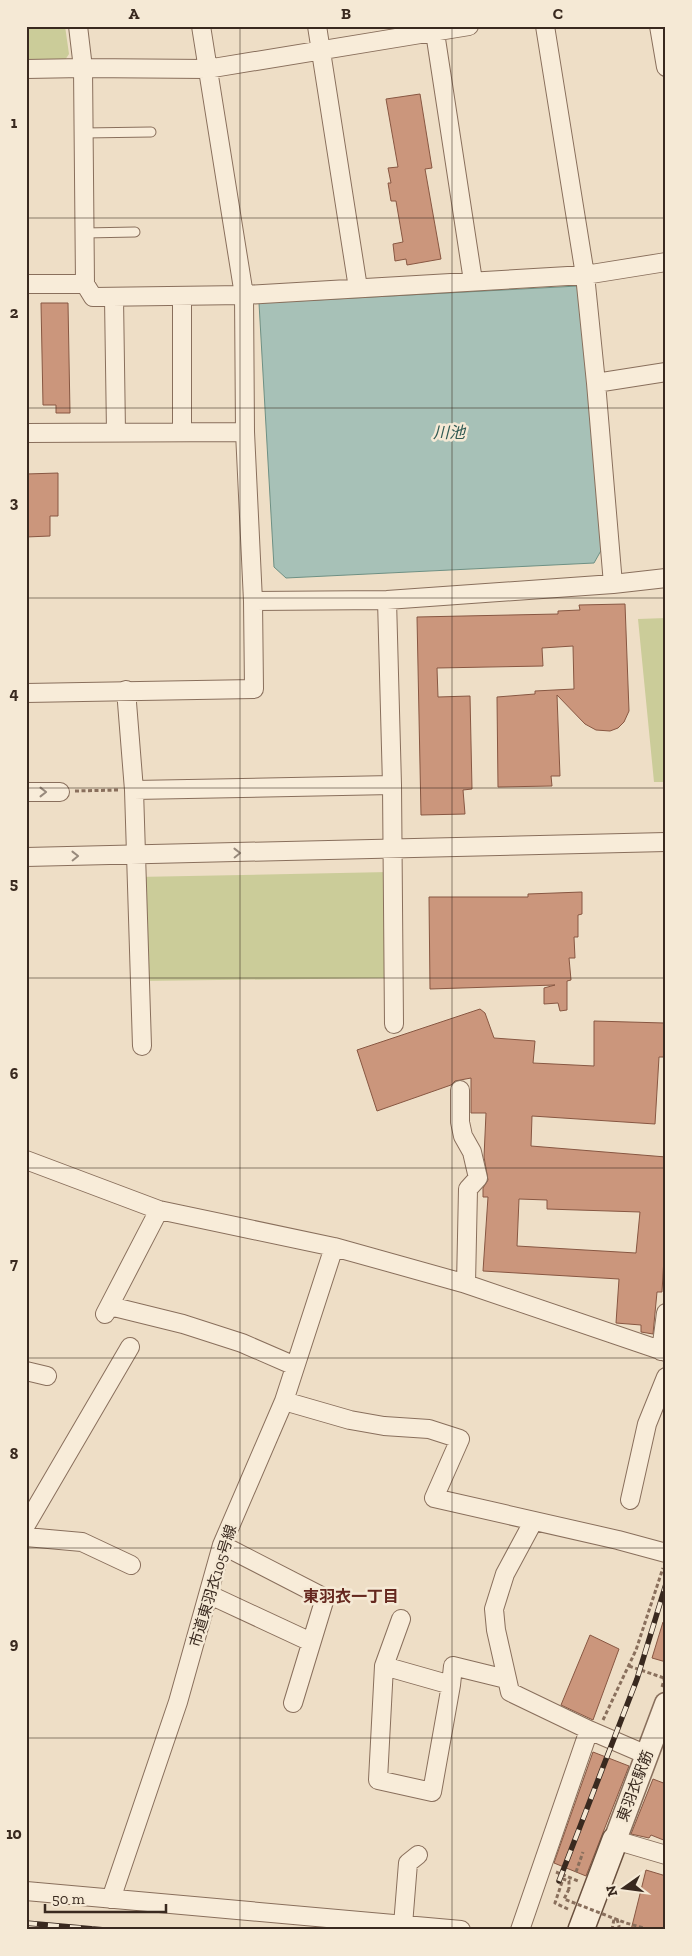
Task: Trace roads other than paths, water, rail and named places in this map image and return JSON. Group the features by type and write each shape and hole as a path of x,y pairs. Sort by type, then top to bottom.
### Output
{"main road":[{"path":"581,1930 615,1840"}],"street":[{"path":"78,26 83,68 85,284 93,296 114,298 244,295 584,275 666,262"},
{"path":"26,693 254,689 253,601 245,432 244,295 201,26"},
{"path":"317,26 358,288"},
{"path":"26,69 207,70 321,51 434,29 469,26"},
{"path":"545,26 584,275 596,382 613,584"},
{"path":"659,26 666,67"},
{"path":"434,29 473,281"},
{"path":"26,284 85,284"},
{"path":"182,297 182,432"},
{"path":"114,298 116,432"},
{"path":"596,382 666,372"},
{"path":"26,433 245,432"},
{"path":"253,601 386,600 613,584 666,578"},
{"path":"386,600 392,785 394,1024"},
{"path":"126,690 134,790 142,1046"},
{"path":"134,790 392,785"},
{"path":"26,792 60,792"},
{"path":"26,857 392,850 666,842"},
{"path":"460,1090 460,1122 463,1136 472,1152 478,1178 468,1189 466,1284"},
{"path":"26,1160 159,1210 334,1247 466,1284 664,1352 666,1313"},
{"path":"159,1210 108,1310 182,1324 242,1343 295,1366"},
{"name":"市道東羽衣105号線","path":"111,1899 178,1702 210,1595 222,1545 284,1401 334,1247"},
{"path":"26,1525 130,1347"},
{"path":"26,1371 47,1376"},
{"path":"630,1500 647,1424 666,1377"},
{"path":"284,1401 350,1420 384,1426 429,1429 460,1438 434,1498 618,1540 666,1553"},
{"path":"533,1522 505,1574 494,1609 510,1692 589,1730 647,1755"},
{"path":"26,1537 82,1542 131,1565"},
{"path":"222,1545 325,1598 293,1703"},
{"path":"210,1595 312,1642"},
{"path":"401,1619 384,1666 378,1780 432,1792 453,1666 506,1679"},
{"path":"384,1666 451,1685"},
{"name":"東羽衣駅筋","path":"615,1840 666,1704"},
{"path":"520,1930 589,1730"},
{"path":"615,1840 666,1855"},
{"path":"403,1925 408,1864 418,1855"},
{"path":"26,1891 461,1930"}],"lane":[{"path":"84,132 150,132"},
{"path":"85,233 135,232"}],"water":[{"name":"川池","path":"578,286 603,547 594,563 286,578 274,567 259,303"}],"railway":[{"path":"559,1881 637,1679 666,1584"},
{"path":"26,1923 105,1930"}],"district":[{"name":"東羽衣一丁目","path":"351,1596"}]}
